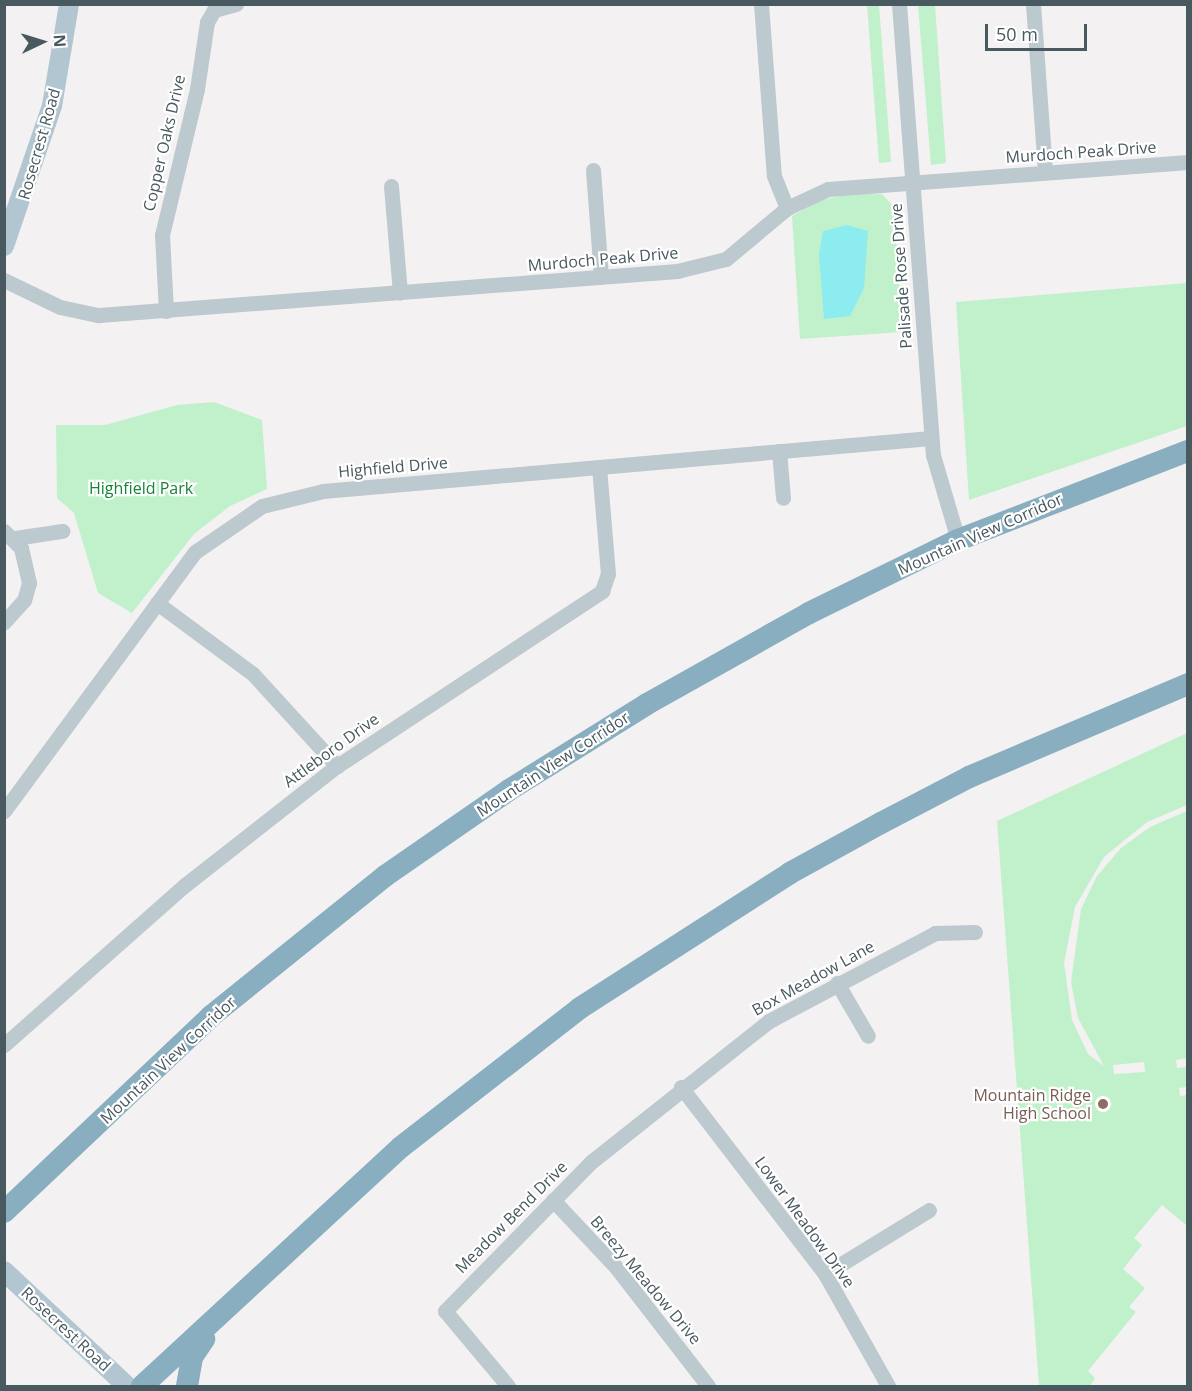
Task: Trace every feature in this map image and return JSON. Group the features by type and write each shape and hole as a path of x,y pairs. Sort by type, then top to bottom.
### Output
{"highway":[{"name":"Mountain View Corridor","path":"4,1212 211,1016 385,876 646,704 809,613 958,540 1188,451"},
{"path":"142,1386 401,1147 509,1060 664,952 790,873 969,777 1188,684"},
{"path":"187,1386 192,1357 221,1314"}],"main road":[{"name":"Rosecrest Road","path":"4,246 50,116 69,4"},
{"name":"Rosecrest Road","path":"4,1271 128,1386"}],"street":[{"name":"Copper Oaks Drive","path":"166,311 163,226 197,89 207,22 214,10 237,4"},
{"path":"761,4 774,176 787,208"},
{"name":"Palisade Rose Drive","path":"899,4 931,438 938,484 958,540"},
{"path":"1033,4 1045,172"},
{"name":"Murdoch Peak Drive","path":"4,280 80,313 166,311 601,277 713,264 747,245 787,208 828,189 1188,162"},
{"path":"593,170 601,277"},
{"path":"391,186 400,293"},
{"name":"Highfield Drive","path":"4,811 157,603 210,539 281,499 599,467 931,438"},
{"path":"779,451 783,498"},
{"name":"Attleboro Drive","path":"4,1045 185,885 337,766 602,591 608,574 599,467"},
{"path":"4,622 24,600 29,583 28,564 10,535 62,531"},
{"path":"157,603 253,674 337,766"},
{"name":"Box Meadow Lane","path":"681,1087 769,1021 837,983 935,933 975,932"},
{"path":"837,983 868,1036"},
{"name":"Meadow Bend Drive","path":"508,1386 445,1311 553,1200 681,1087"},
{"name":"Lower Meadow Drive","path":"681,1087 825,1274 888,1386"},
{"name":"Breezy Meadow Drive","path":"553,1200 615,1266 708,1386"},
{"path":"825,1274 929,1210"}],"green space":[{"path":"867,5 879,5 891,162 879,163"},
{"path":"918,5 935,5 946,163 931,165"},
{"path":"851,194 882,194 894,207 902,332 800,339 792,216 820,200"},
{"path":"1187,283 1187,426 969,500 956,302"},
{"name":"Highfield Park","path":"214,402 262,420 267,489 230,506 194,534 132,613 98,593 74,513 57,498 56,425 105,425 177,405"},
{"name":"Mountain Ridge High School","path":"1187,733 1187,805 1147,822 1104,857 1075,907 1064,963 1072,1020 1088,1054 1104,1066 1078,1018 1071,982 1081,909 1097,876 1121,848 1150,827 1187,811 1188,1058 1176,1060 1177,1068 1187,1067 1187,1087 1179,1088 1180,1096 1187,1095 1187,1226 1162,1205 1134,1238 1142,1245 1123,1269 1145,1288 1129,1307 1136,1312 1088,1371 1095,1378 1090,1386 1039,1386 997,821","holes":["1144,1062 1145,1072 1114,1074 1113,1065"]}],"water":[{"path":"847,225 868,231 864,288 850,316 824,319 819,255 823,231"}],"place":[{"name":"Mountain Ridge High School","path":"1103,1104"}]}
